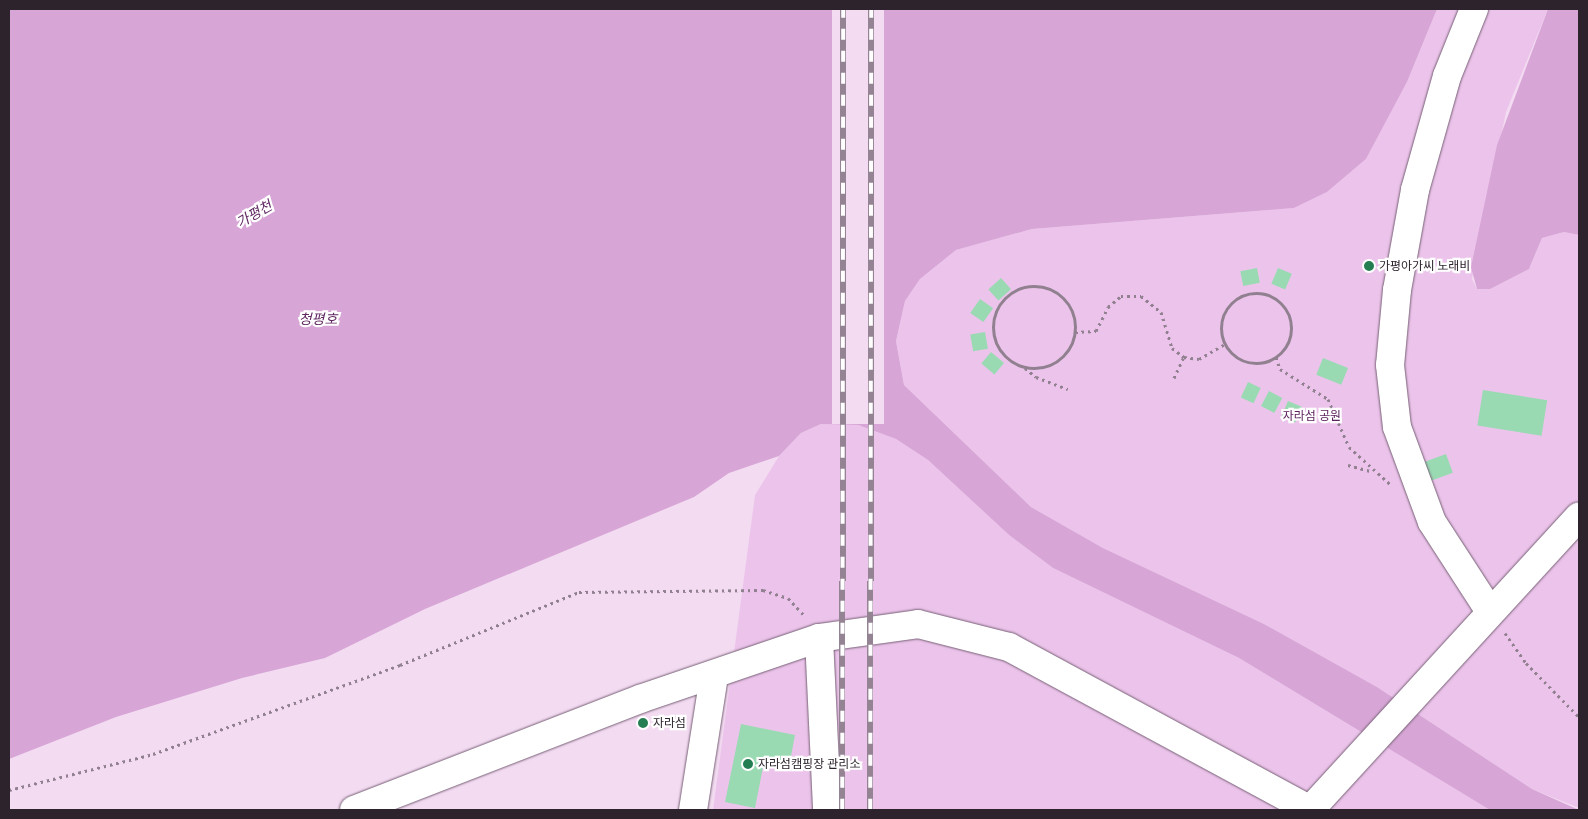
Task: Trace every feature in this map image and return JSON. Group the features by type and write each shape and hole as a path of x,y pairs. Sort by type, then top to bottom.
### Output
{"street":[{"path":"1474,9 1447,76 1426,152 1397,290 1390,365 1397,427 1423,500 1456,564 1489,610"},
{"path":"354,810 640,699 714,676 820,638 918,624 1009,648 1311,810 1489,610 1579,516"},
{"path":"820,638 827,810"},
{"path":"693,810 714,676"}],"path":[{"path":"1025,368 1039,368 1058,360 1071,345 1075,332 1074,318 1060,295 1034,286 1009,294 994,316 992,329 1002,354 1036,377 1068,388"},
{"path":"1265,293 1276,298 1290,318 1289,340 1276,357 1244,361 1225,344 1221,324 1228,307 1241,296 1265,293"},
{"path":"1075,332 1096,331 1108,308 1121,296 1140,296 1162,312 1172,348 1184,357 1199,359 1225,344"},
{"path":"1174,378 1184,357"},
{"path":"1276,357 1280,369 1328,399 1349,447 1371,471"},
{"path":"1348,465 1371,471 1423,500"},
{"path":"9,790 153,754 585,591 776,592 800,606 820,638"},
{"path":"1489,610 1526,663 1579,716"}],"green space":[{"name":"자라섬 공원","path":"1437,9 1548,9 1506,112 1472,279 1477,289 1530,267 1542,238 1564,232 1579,235 1579,808 1532,789 1377,687 1264,624 1103,548 1031,507 904,385 896,341 905,301 920,279 956,250 1032,229 1294,208 1327,192 1366,159 1407,82"},
{"path":"821,424 858,425 896,439 928,460 1009,535 1053,568 1239,658 1490,810 713,810 755,495 779,456 801,433"}],"water":[{"name":"청평호","path":"9,9 1437,9 1407,82 1366,159 1327,192 1294,208 1032,229 956,250 920,279 905,301 896,341 904,385 1031,507 1103,548 1264,624 1377,687 1532,789 1579,810 1490,810 1239,658 1053,568 1009,535 928,460 896,439 858,425 821,424 801,433 779,456 729,473 694,497 425,609 325,658 242,678 116,717 9,759"},
{"path":"1548,9 1579,9 1579,235 1564,232 1542,238 1529,269 1490,289 1477,289 1471,267 1497,145"}],"pier":[{"path":"832,9 884,9 884,424 832,424"}],"building":[{"path":"1257,268 1260,283 1243,286 1240,271"},
{"path":"1278,268 1292,274 1285,290 1271,284"},
{"path":"1001,278 1011,289 998,301 988,289"},
{"path":"980,299 993,308 983,322 970,313"},
{"path":"985,332 988,349 973,351 970,335"},
{"path":"991,352 1004,363 994,374 981,363"},
{"path":"1323,358 1348,368 1341,385 1316,375"},
{"path":"1248,382 1261,388 1254,403 1241,397"},
{"path":"1483,390 1547,400 1542,436 1477,426"},
{"path":"1269,391 1282,398 1274,413 1261,406"},
{"path":"1288,401 1302,407 1295,423 1281,417"},
{"path":"1446,454 1453,473 1430,481 1423,462"},
{"name":"자라섬캠핑장 관리소","path":"741,724 795,735 789,767 764,762 755,808 725,802"}],"railway":[{"path":"842,810 843,9"},
{"path":"870,810 871,9"}],"place":[{"name":"가평아가씨 노래비","path":"1369,266"},
{"name":"자라섬","path":"643,723"},
{"name":"자라섬캠핑장 관리소","path":"748,764"}],"water label":[{"name":"가평천","path":"254,214"}]}
